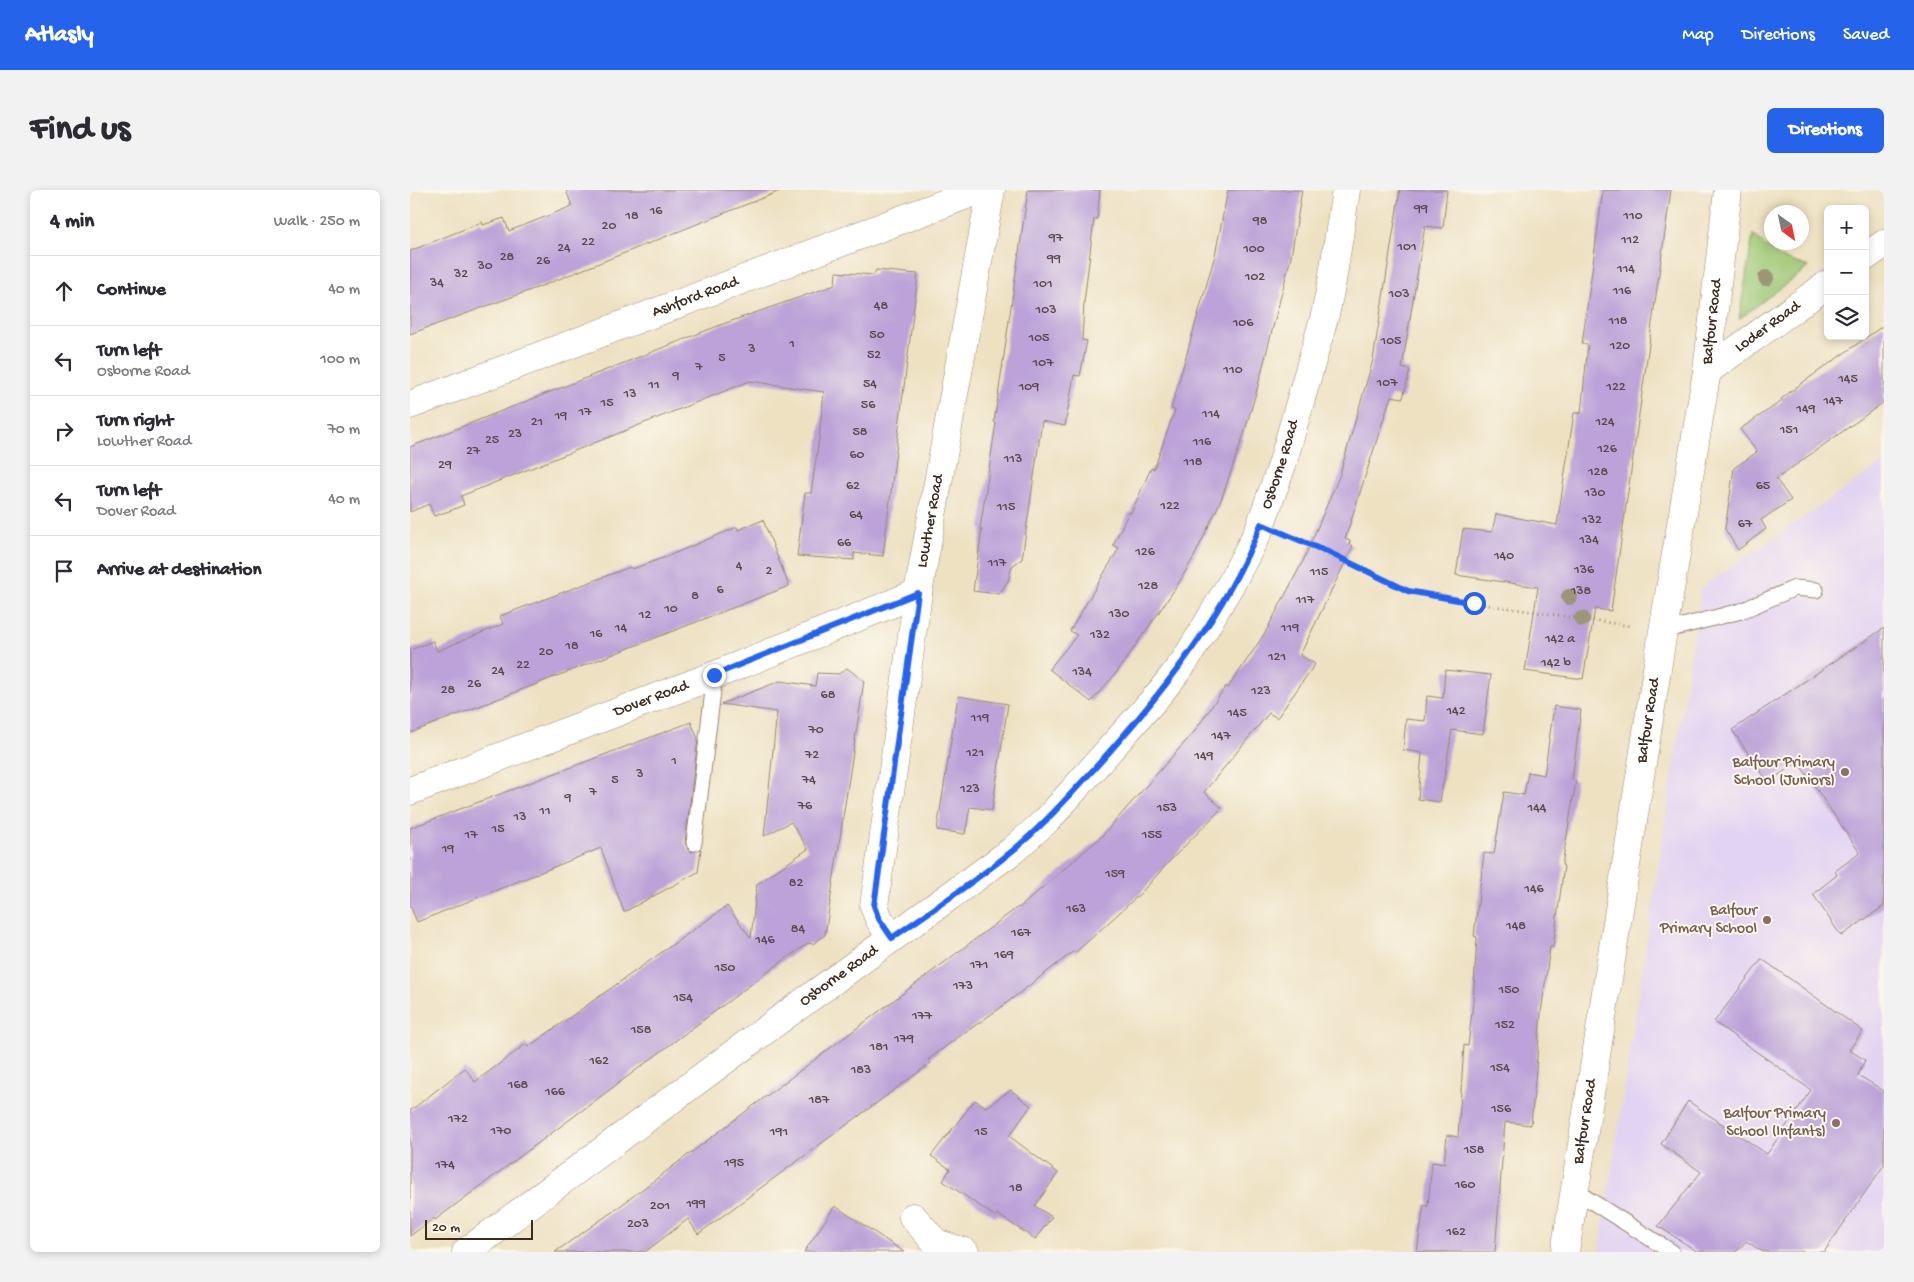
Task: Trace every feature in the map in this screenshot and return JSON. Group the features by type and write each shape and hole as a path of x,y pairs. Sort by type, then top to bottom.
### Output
{"street":[{"name":"Ashford Road","path":"410,405 980,190"},
{"name":"Lowther Road","path":"892,938 879,919 874,906 918,593 991,190"},
{"name":"Osborne Road","path":"466,1252 1012,851 1048,820 1159,694 1184,662 1233,580 1261,524 1282,465 1325,314 1332,282 1346,190"},
{"name":"Balfour Road","path":"1566,1252 1663,631 1707,371 1728,190"},
{"path":"1869,254 1884,244"},
{"name":"Loder Road","path":"1707,371 1824,287"},
{"name":"Dover Road","path":"410,790 714,675 918,593"},
{"path":"913,1217 933,1247 965,1252"}],"lane":[{"path":"1663,631 1741,611 1795,588 1816,590"},
{"path":"694,843 714,675"},
{"path":"1575,1191 1672,1252"}],"path":[{"path":"1261,524 1330,553 1408,591 1474,603 1663,631"}],"shaded area":[{"name":"Balfour Primary School","path":"1884,462 1884,1252 1599,1252 1701,588"}],"green space":[{"path":"1753,234 1764,244 1764,250 1770,250 1778,257 1809,267 1739,319"}],"building":[{"path":"566,190 780,191 539,287 410,334 410,251 482,222 483,225 504,218 509,231 540,219 572,206"},
{"path":"1028,190 1100,190 1097,219 1094,219 1084,303 1082,340 1087,341 1080,376 1074,375 1065,426 1042,421 1022,559 1012,566 1008,581 999,594 973,591 996,423 994,422"},
{"path":"1228,190 1302,190 1291,257 1256,393 1221,500 1195,555 1175,589 1117,672 1091,702 1049,669 1077,635 1070,631 1119,548 1113,545 1129,512 1131,513 1151,468 1154,469 1175,410 1171,409 1215,255"},
{"path":"1400,190 1447,190 1443,228 1425,226 1402,368 1410,370 1403,398 1391,396 1345,539 1350,541 1349,545 1353,546 1300,655 1315,664 1277,718 1269,713 1204,792 1222,808 1141,893 1075,953 1074,951 996,1011 954,1040 928,1060 931,1063 698,1234 688,1219 645,1252 555,1252 612,1212 1019,908 1101,837 1194,732 1226,686 1228,688 1265,633 1303,561 1339,477 1373,360"},
{"path":"1603,190 1671,190 1611,611 1595,609 1583,679 1525,671 1538,587 1456,575 1463,529 1492,532 1496,514 1557,525 1574,413 1581,413 1588,345 1582,344"},
{"path":"876,270 918,274 883,556 854,553 854,560 797,556 805,493 811,493 824,392 750,381 461,496 464,505 449,511 434,516 429,504 410,512 410,447 723,324 835,285 836,272 874,275"},
{"path":"1884,325 1884,402 1776,479 1791,500 1761,520 1766,529 1738,550 1725,529 1734,468 1757,452 1740,429 1782,401 1781,399 1802,383 1863,340 1869,340 1869,336"},
{"path":"763,520 789,586 410,733 410,650 433,641 437,651 503,624 500,616 630,567 632,569 666,557 737,527 738,530"},
{"name":"Balfour Primary School (Juniors)","path":"1884,628 1884,906 1841,936 1813,894 1837,875 1835,871 1860,853 1798,762 1768,782 1732,730"},
{"path":"847,668 864,681 825,935 813,944 808,943 773,968 435,1220 434,1218 410,1236 410,1111 465,1068 475,1082 526,1044 528,1047 727,906 751,938 757,884 808,849 791,822 764,836 777,712 721,704 780,681 815,686 817,673 839,674"},
{"path":"1445,670 1491,675 1483,734 1452,730 1440,802 1418,799 1422,753 1403,750 1406,719 1425,721 1427,696 1443,698"},
{"path":"958,696 1008,704 992,810 970,807 965,834 937,830"},
{"path":"1554,706 1581,710 1572,780 1576,781 1562,865 1564,866 1553,947 1550,947 1541,1013 1531,1125 1505,1122 1495,1252 1417,1252 1424,1205 1428,1206 1432,1162 1444,1164 1447,1135 1458,1137 1464,1045 1468,1046 1473,1003 1477,937 1474,936 1484,853 1494,854 1504,792 1524,795 1528,772 1544,775"},
{"path":"691,722 698,739 685,842 688,850 692,852 701,849 698,872 624,912 601,848 417,922 410,905 410,828"},
{"name":"Balfour Primary School (Infants)","path":"1762,959 1863,1031 1849,1050 1865,1060 1858,1075 1884,1091 1884,1165 1824,1252 1763,1252 1746,1241 1736,1252 1698,1252 1658,1226 1701,1172 1661,1144 1688,1101 1767,1154 1811,1090 1714,1022"},
{"path":"1011,1090 1031,1106 1009,1136 1058,1173 1035,1206 1052,1217 1035,1239 997,1214 996,1217 943,1181 950,1169 931,1156 975,1100 986,1107"},
{"path":"835,1206 904,1252 804,1252"}],"place":[{"name":"Balfour Primary School (Juniors)","path":"1845,772"},
{"name":"Balfour Primary School","path":"1767,920"},
{"name":"Balfour Primary School (Infants)","path":"1836,1123"}],"route":[{"path":"714,675 918,593 874,906 879,919 892,938 978,878 1012,851 1048,820 1108,753 1184,662 1233,580 1261,524 1330,553 1408,591 1474,603"}]}
